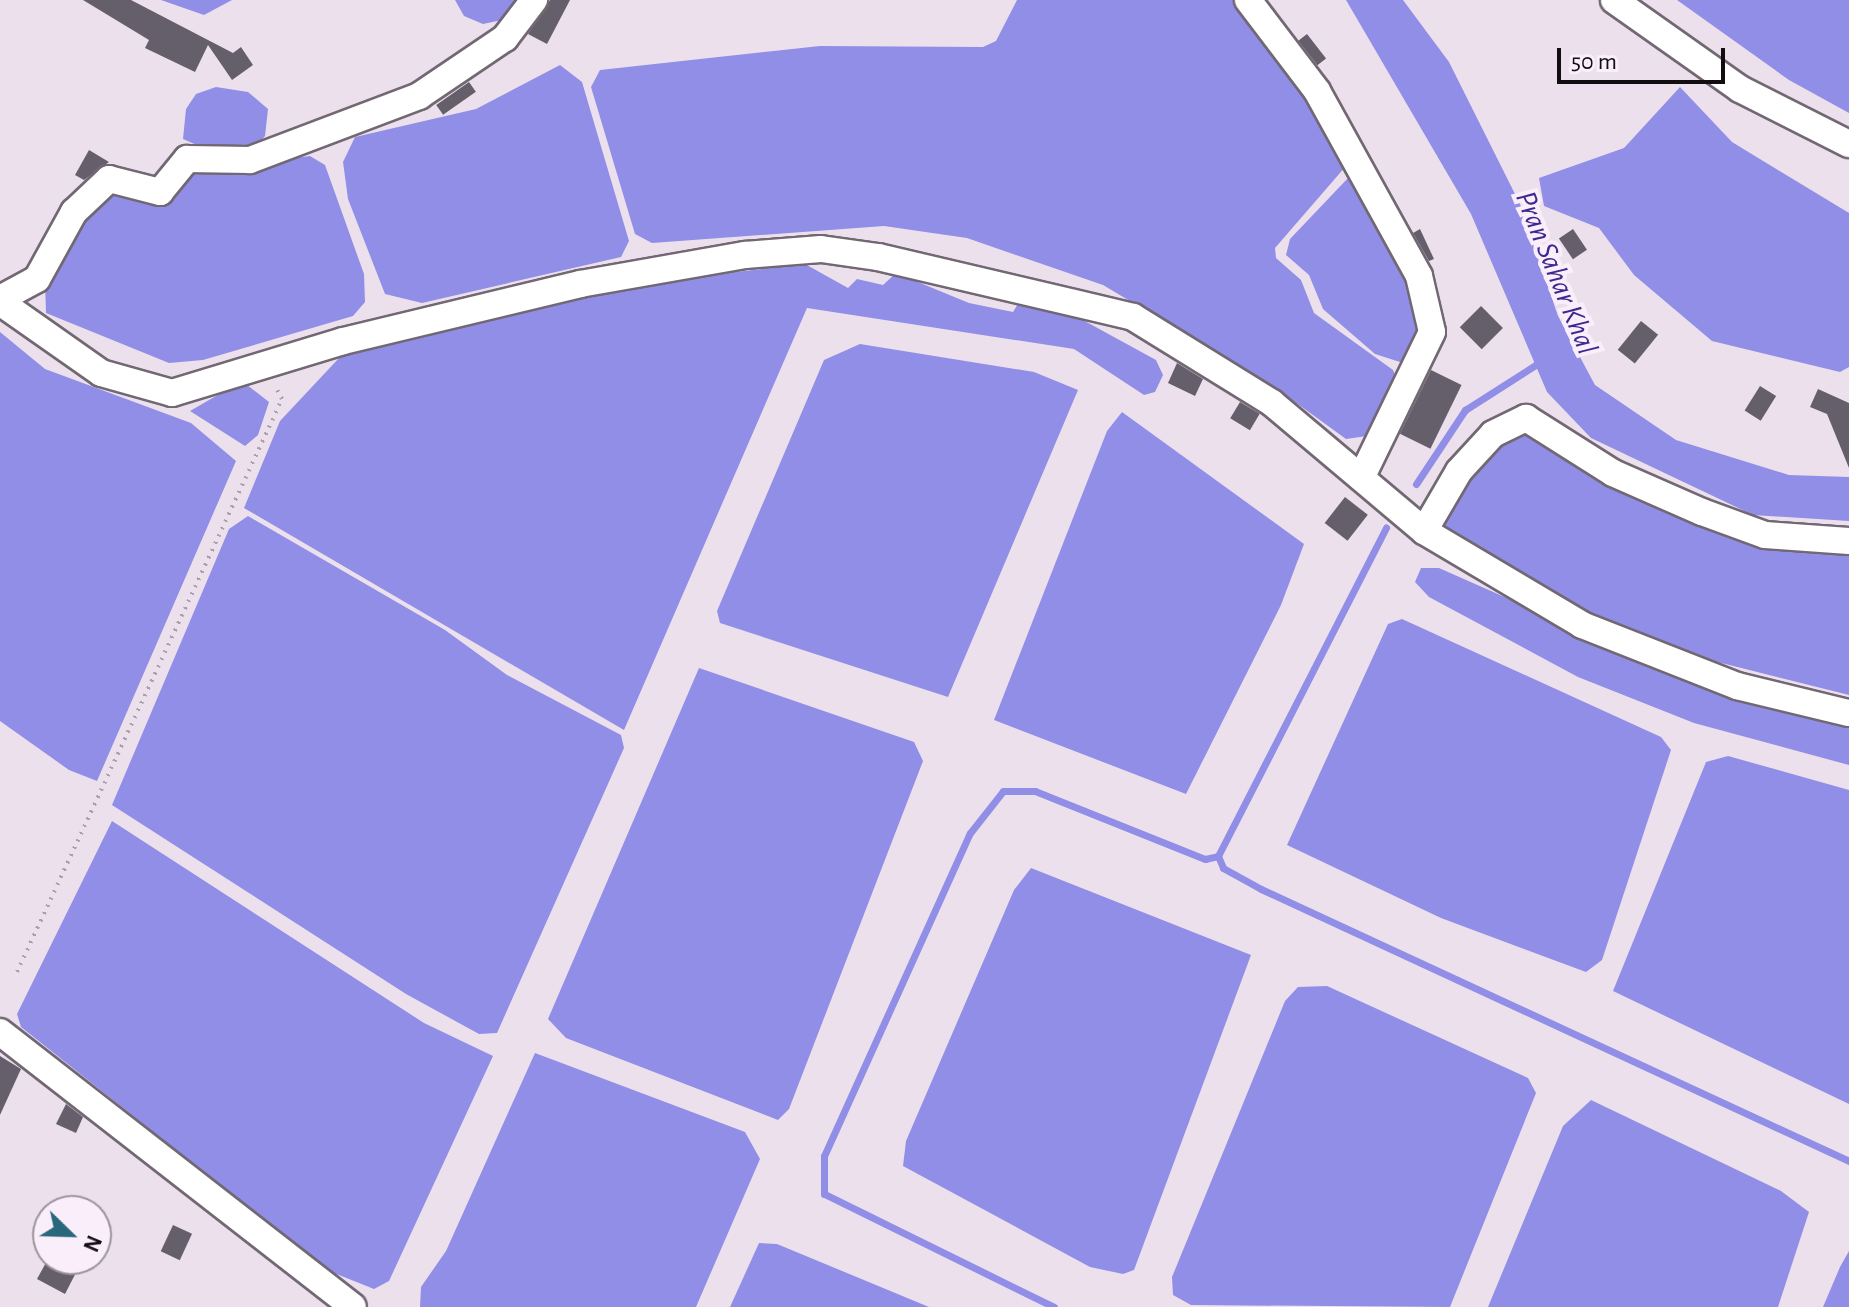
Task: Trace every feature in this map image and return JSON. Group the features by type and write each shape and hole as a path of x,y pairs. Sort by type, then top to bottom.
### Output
{"street":[{"path":"534,0 505,38 419,96 250,160 187,159 160,192 109,179 74,212 37,279 0,300 101,373 172,393 580,284 821,249 1133,317 1272,403 1424,531 1582,625 1737,686 1849,713"},
{"path":"1248,0 1334,118 1419,276 1432,332 1361,478"},
{"path":"1614,0 1740,89 1849,144"},
{"path":"1424,531 1459,471 1493,434 1526,418 1613,473 1702,512 1765,535 1849,541"},
{"path":"0,1032 353,1307"}],"path":[{"path":"17,972 282,399 264,366"}],"shaded area":[{"path":"161,0 232,0 204,15"},
{"path":"455,0 516,0 502,20 483,24 464,16"},
{"path":"1017,0 1235,0 1333,134 1346,166 1275,248 1276,258 1301,280 1314,313 1393,370 1397,379 1374,435 1346,439 1273,386 1103,285 967,238 884,226 652,243 635,234 591,87 600,70 820,46 983,47 996,41"},
{"path":"1346,0 1403,0 1449,62 1520,204 1558,316 1595,385 1676,440 1789,475 1849,477 1849,521 1753,515 1591,438 1547,392 1471,214"},
{"path":"1677,0 1849,0 1849,113 1789,80"},
{"path":"560,65 582,82 629,241 621,257 422,303 385,294 348,199 343,162 355,137 476,109"},
{"path":"216,87 248,92 268,109 265,136 250,153 208,150 183,139 186,109 196,94"},
{"path":"1680,87 1732,142 1849,213 1849,367 1840,372 1712,341 1634,275 1599,228 1544,206 1539,178 1624,148"},
{"path":"310,156 325,165 364,274 365,302 353,316 203,360 169,363 46,313 45,281 79,221 110,187 165,199 194,171"},
{"path":"1349,177 1415,285 1418,341 1400,362 1375,354 1323,309 1309,275 1286,255 1290,239"},
{"path":"805,264 848,288 857,279 883,285 896,273 969,303 1013,312 1019,302 1081,319 1156,360 1163,375 1155,392 1144,395 1074,349 807,308 624,730 244,508 280,421 340,357 456,324 682,278"},
{"path":"0,332 45,369 191,423 236,461 97,781 69,770 0,721"},
{"path":"860,344 1034,372 1078,390 948,697 720,623 717,611 824,360"},
{"path":"242,381 269,402 258,435 245,446 190,411"},
{"path":"1122,412 1304,544 1281,605 1186,794 994,720 1107,431"},
{"path":"1520,424 1750,539 1816,553 1849,551 1849,695 1662,648 1510,574 1442,528 1474,462"},
{"path":"248,516 445,630 507,675 621,735 624,748 497,1033 479,1034 406,994 112,805 229,529"},
{"path":"1421,568 1439,568 1721,693 1849,727 1849,765 1694,723 1578,677 1429,597 1415,582"},
{"path":"1402,619 1661,737 1671,750 1602,960 1586,972 1441,918 1287,845 1388,624"},
{"path":"699,668 914,742 923,761 789,1109 778,1120 566,1038 548,1019"},
{"path":"1728,756 1849,790 1849,1104 1613,991 1706,762"},
{"path":"112,821 424,1023 493,1056 389,1281 374,1289 329,1271 21,1027 17,1014"},
{"path":"1031,868 1251,955 1134,1270 1123,1274 1090,1267 903,1166 906,1141 1014,890"},
{"path":"1327,986 1528,1078 1536,1093 1450,1307 1191,1305 1173,1295 1172,1277 1285,1001 1298,987"},
{"path":"535,1053 745,1132 760,1159 696,1307 420,1307 421,1287 446,1251"},
{"path":"1591,1100 1781,1191 1809,1212 1778,1307 1488,1307 1563,1126"},
{"path":"759,1243 777,1244 929,1307 730,1307"},
{"path":"1849,1251 1849,1307 1823,1307 1840,1267"}],"building":[{"path":"83,0 131,0 233,53 241,47 253,65 232,80 208,45 195,72 145,48 149,40"},
{"path":"550,0 570,0 547,44 528,34"},
{"path":"1307,34 1326,58 1317,65 1298,41"},
{"path":"469,82 476,92 443,115 436,105"},
{"path":"89,150 109,162 84,180 75,175"},
{"path":"1420,229 1434,259 1429,261 1413,233"},
{"path":"1573,229 1587,250 1573,259 1559,239"},
{"path":"1481,306 1503,328 1482,349 1460,327"},
{"path":"1641,321 1658,335 1635,364 1618,350"},
{"path":"1177,363 1203,379 1195,396 1168,383"},
{"path":"1431,370 1462,385 1430,449 1400,434"},
{"path":"1760,386 1776,396 1761,421 1745,411"},
{"path":"1818,389 1849,403 1849,468 1827,414 1810,407"},
{"path":"1240,402 1260,414 1250,430 1230,418"},
{"path":"1345,497 1368,515 1348,541 1325,523"},
{"path":"0,1056 21,1069 0,1115"},
{"path":"66,1104 83,1117 76,1133 56,1124"},
{"path":"173,1225 192,1234 180,1260 161,1251"},
{"path":"39,1275 75,1275 65,1294 37,1279"}],"waterway":[{"path":"1416,484 1465,410 1540,362"},
{"path":"1054,1307 824,1194 824,1156 970,833 1003,791 1035,791 1205,859 1218,856 1386,527"},
{"path":"1218,856 1223,868 1261,889 1849,1161"}],"water label":[{"name":"Pran Sahar Khal","path":"1556,273"}]}
